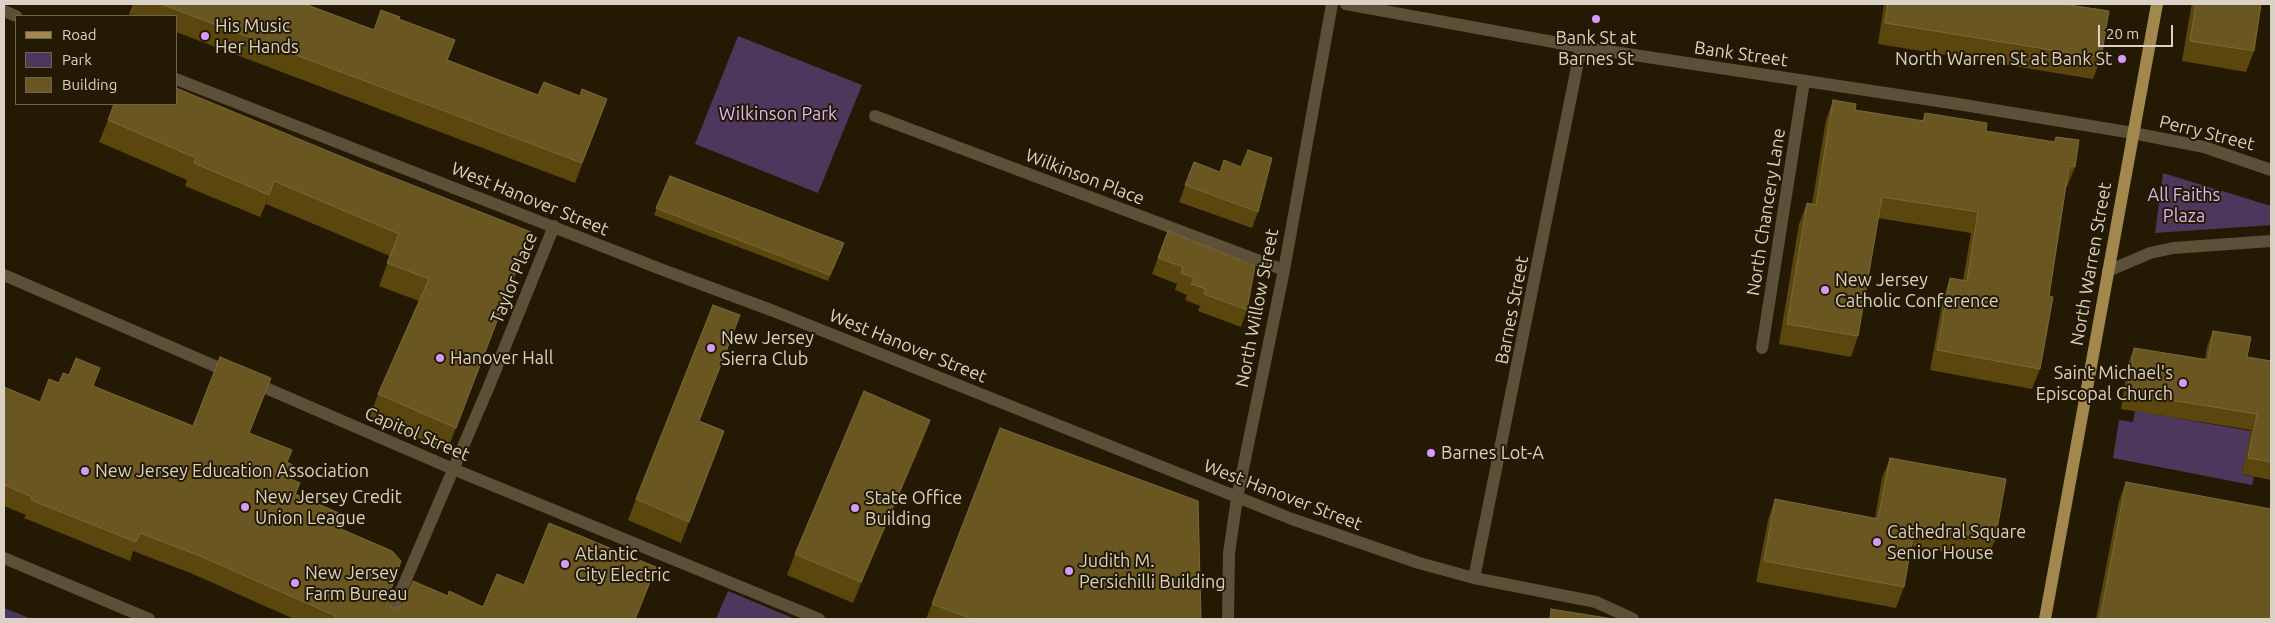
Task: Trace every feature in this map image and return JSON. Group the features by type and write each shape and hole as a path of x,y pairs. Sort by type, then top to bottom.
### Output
{"main road":[{"name":"North Warren Street","path":"2045,619 2157,4"}],"street":[{"name":"North Willow Street","path":"1228,619 1229,553 1238,498 1284,270 1332,4"},
{"name":"Bank Street","path":"1346,4 1581,47 2133,133"},
{"name":"Barnes Street","path":"1474,578 1581,47"},
{"name":"West Hanover Street","path":"178,80 663,270 771,310 1292,519 1419,563 1474,578 1596,602 1633,619"},
{"name":"North Chancery Lane","path":"1762,348 1804,81"},
{"name":"Wilkinson Place","path":"875,116 1284,270"},
{"name":"Perry Street","path":"2133,133 2204,148 2271,170"},
{"name":"Taylor Place","path":"389,619 554,226"},
{"path":"2108,271 2150,253 2173,248 2271,241"},
{"name":"Capitol Street","path":"4,274 453,469 819,619"},
{"path":"4,558 149,619"}],"green space":[{"name":"Wilkinson Park","path":"738,36 862,85 818,193 695,144"},
{"name":"All Faiths Plaza","path":"2163,173 2271,206 2271,225 2155,233"},
{"path":"2135,411 2251,431 2242,474 2254,477 2252,485 2113,458 2119,420 2133,422"},
{"path":"728,591 795,619 716,619"},
{"path":"4,608 32,619 4,619"}],"building":[{"path":"161,4 305,4 374,30 381,10 400,17 399,19 455,40 447,60 538,95 544,82 580,96 582,89 607,99 582,163"},
{"path":"1888,4 2063,4 2109,11 2101,58 1885,23"},
{"path":"2196,4 2261,4 2254,51 2190,41"},
{"path":"178,89 364,166 531,232 456,428 378,394 429,279 387,263 399,234 274,181 269,195 194,163 196,158 108,120 114,105 178,105"},
{"path":"1833,100 1856,104 1855,110 1924,121 1925,113 1987,123 1986,131 2055,142 2056,137 2079,140 2075,167 2069,166 2049,296 2053,297 2040,369 1937,350 1950,278 1967,281 1978,212 1882,197 1858,336 1787,324 1807,203 1816,205"},
{"path":"1248,150 1272,158 1258,212 1185,185 1194,162 1220,172 1224,160 1241,167"},
{"path":"670,176 844,243 830,275 656,208"},
{"path":"1168,231 1255,266 1247,310 1204,294 1206,289 1191,284 1194,278 1181,273 1183,267 1158,258"},
{"path":"713,305 740,315 699,421 724,431 689,522 636,499"},
{"path":"2213,331 2251,337 2247,357 2271,361 2271,462 2248,458 2257,414 2127,393 2134,348 2208,360"},
{"path":"220,357 271,378 249,433 292,450 287,462 294,466 289,478 300,483 295,494 346,516 341,529 392,551 401,561 388,598 392,608 397,608 403,604 413,581 448,596 449,591 483,607 497,574 524,585 549,523 656,567 635,619 335,619 336,616 200,556 140,533 136,542 31,500 32,497 4,485 4,387 40,402 49,379 59,383 63,373 69,375 76,358 100,368 93,386 193,426"},
{"name":"State Office Building","path":"864,391 930,420 861,582 795,554"},
{"name":"Judith M. Persichilli Building","path":"1000,428 1198,501 1201,619 972,619 932,604"},
{"name":"Cathedral Square Senior House","path":"1890,458 2006,479 1995,540 1915,525 1904,587 1764,561 1775,499 1878,519"},
{"path":"2126,482 2271,509 2271,619 2100,619"},
{"path":"1551,609 1613,619 1550,619"}],"place":[{"name":"Bank St at Barnes St","path":"1596,19"},
{"name":"His Music Her Hands","path":"205,36"},
{"name":"North Warren St at Bank St","path":"2122,59"},
{"name":"New Jersey Catholic Conference","path":"1825,290"},
{"name":"New Jersey Sierra Club","path":"711,348"},
{"name":"Hanover Hall","path":"440,358"},
{"name":"Saint Michael's Episcopal Church","path":"2183,383"},
{"name":"Barnes Lot-A","path":"1431,453"},
{"name":"New Jersey Education Association","path":"85,471"},
{"name":"New Jersey Credit Union League","path":"245,507"},
{"name":"State Office Building","path":"855,508"},
{"name":"Cathedral Square Senior House","path":"1877,542"},
{"name":"Atlantic City Electric","path":"565,564"},
{"name":"Judith M. Persichilli Building","path":"1069,571"},
{"name":"New Jersey Farm Bureau","path":"295,583"}]}
